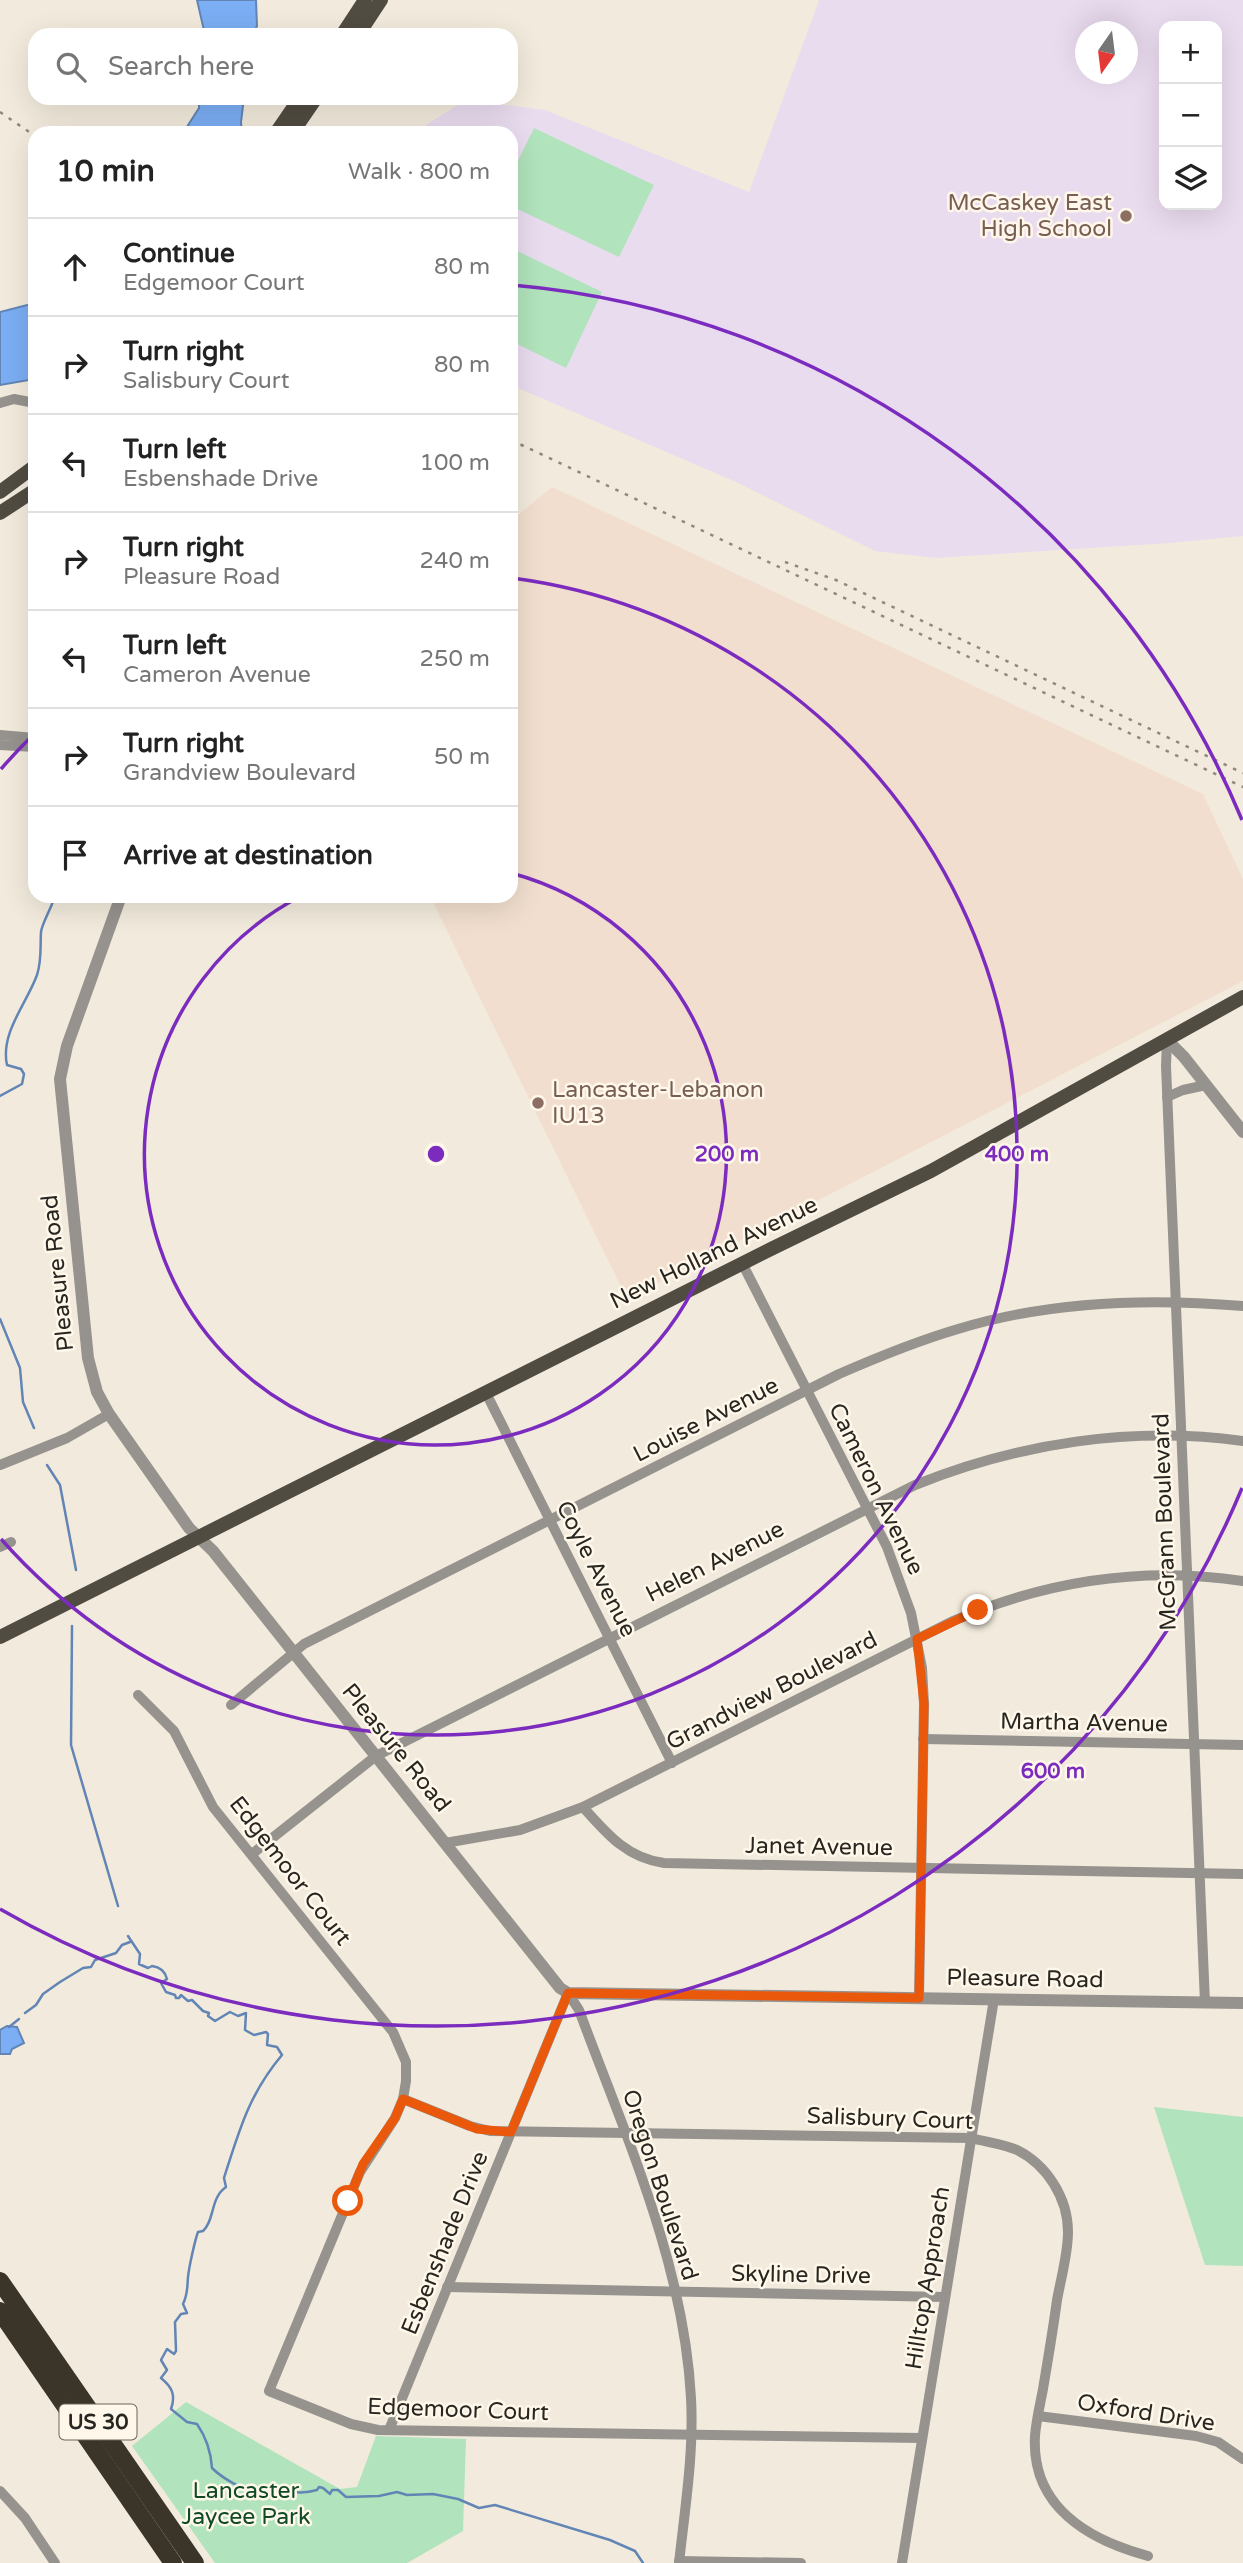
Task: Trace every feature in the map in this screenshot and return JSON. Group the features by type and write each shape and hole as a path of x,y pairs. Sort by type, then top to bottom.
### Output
{"highway":[{"name":"US 30","path":"0,2281 195,2563"},
{"name":"US 30","path":"0,2311 173,2563"},
{"path":"0,2320 67,2409"}],"main road":[{"path":"347,28 365,0"},
{"path":"363,28 381,0"},
{"path":"281,126 295,105"},
{"path":"297,126 311,105"},
{"path":"0,492 28,471"},
{"path":"0,513 28,495"},
{"name":"New Holland Avenue","path":"0,1636 931,1171 1243,997"}],"street":[{"path":"0,403 15,399 28,402"},
{"path":"0,735 28,737"},
{"path":"0,745 28,747"},
{"name":"Pleasure Road","path":"119,903 68,1046 60,1079 88,1358 97,1392 109,1414 189,1528 213,1551 560,1988 568,1993 1243,2003"},
{"path":"1167,1040 1243,1132"},
{"name":"McGrann Boulevard","path":"1167,1040 1167,1097 1205,2003"},
{"path":"1167,1097 1206,1085"},
{"name":"Cameron Avenue","path":"743,1263 899,1577 917,1639 924,1704 919,1998"},
{"name":"Louise Avenue","path":"231,1705 304,1644 807,1390 901,1348 961,1328 1063,1308 1176,1302 1243,1306"},
{"name":"Coyle Avenue","path":"486,1393 672,1763"},
{"path":"0,1465 68,1438 109,1414"},
{"name":"Helen Avenue","path":"251,1854 376,1756 866,1507 939,1475 1011,1453 1080,1440 1121,1436 1181,1436 1243,1441"},
{"path":"0,1547 11,1542"},
{"name":"Grandview Boulevard","path":"445,1843 520,1830 583,1807 978,1610 1064,1584 1137,1575 1187,1575 1243,1581"},
{"name":"Edgemoor Court","path":"138,1695 174,1731 208,1799 393,2032 405,2062 407,2081 403,2099 395,2118 360,2172 269,2391 351,2424 389,2430 922,2438"},
{"name":"Martha Avenue","path":"923,1739 1243,1745"},
{"name":"Janet Avenue","path":"583,1807 623,1848 653,1862 1243,1874"},
{"name":"Esbenshade Drive","path":"389,2430 568,1993"},
{"name":"Oregon Boulevard","path":"568,1993 579,2010 625,2134 666,2254 676,2292 689,2369 691,2435 679,2562"},
{"name":"Hilltop Approach","path":"902,2563 994,1999"},
{"name":"Salisbury Court","path":"403,2099 477,2129 511,2132 971,2138 1004,2146 1035,2162 1054,2183 1067,2219 1065,2254 1035,2437 1037,2464 1049,2493 1060,2510 1074,2524 1103,2541 1148,2556"},
{"name":"Skyline Drive","path":"447,2287 945,2297"},
{"name":"Oxford Drive","path":"1038,2416 1196,2436 1218,2442 1243,2459"},
{"path":"0,2491 25,2518 55,2563"},
{"path":"679,2562 801,2563"}],"shaded area":[{"path":"819,0 1243,0 1243,536 936,558 875,551 736,482 518,388 518,126 424,126 458,105 506,105 545,110 749,192"},
{"path":"552,487 1203,794 1243,879 1243,981 627,1299 433,903 518,903 518,515"}],"green space":[{"path":"534,128 654,185 619,257 518,209 518,161"},
{"path":"518,251 602,292 566,368 518,344"},
{"path":"1154,2107 1243,2117 1243,2266 1205,2265"},
{"name":"Lancaster Jaycee Park","path":"186,2402 340,2489 357,2487 376,2436 466,2439 463,2531 407,2563 215,2563 132,2446"}],"water":[{"path":"197,0 256,0 256,28 203,28"},
{"path":"199,105 243,105 241,126 187,126"},
{"path":"28,305 28,380 0,385 0,312"},
{"path":"7,2026 17,2027 24,2043 12,2049 10,2054 0,2054 0,2030"}],"waterway":[{"path":"0,1096 22,1084 24,1074 21,1069 7,1065 7,1041 37,975 41,932 52,903"},
{"path":"0,1319 20,1368 23,1402 34,1428"},
{"path":"47,1465 60,1485 76,1570"},
{"path":"72,1626 71,1745 118,1906"},
{"path":"128,1936 140,1954 139,1964 148,1968 157,1967 165,1974 167,1979 161,1983 166,1992 176,1998 181,1995 188,2001 192,2000 215,2021 230,2012 238,2016 246,2013 245,2030 254,2035 266,2032 267,2045 277,2047 282,2055 253,2099 224,2178 226,2187 217,2197 207,2226 198,2232 183,2304 187,2313 181,2314 175,2322 176,2351 174,2354 167,2349 161,2360 167,2370 161,2378 173,2395 171,2409 187,2422 197,2424 207,2445 212,2468 232,2483 257,2491 266,2489 303,2492 317,2490 319,2487 330,2494 332,2490 338,2490 346,2497 379,2496 397,2492 407,2495 433,2494 458,2499 479,2508 495,2505 610,2540 635,2551 643,2563"},
{"path":"25,2013 36,2005 43,1994 60,1982 83,1968 91,1967 95,1960 116,1953 122,1945 130,1942"},
{"path":"9,2027 19,2019"}],"railway":[{"path":"0,112 28,131"},
{"path":"518,443 1243,787"},
{"path":"785,562 836,580 1243,773"}],"place":[{"name":"McCaskey East High School","path":"1126,216"},
{"name":"Lancaster-Lebanon IU13","path":"538,1103"}],"route":[{"path":"348,2201 363,2164 395,2118 403,2099 477,2129 511,2132 568,1993 919,1998 924,1704 917,1639 978,1610"}]}
